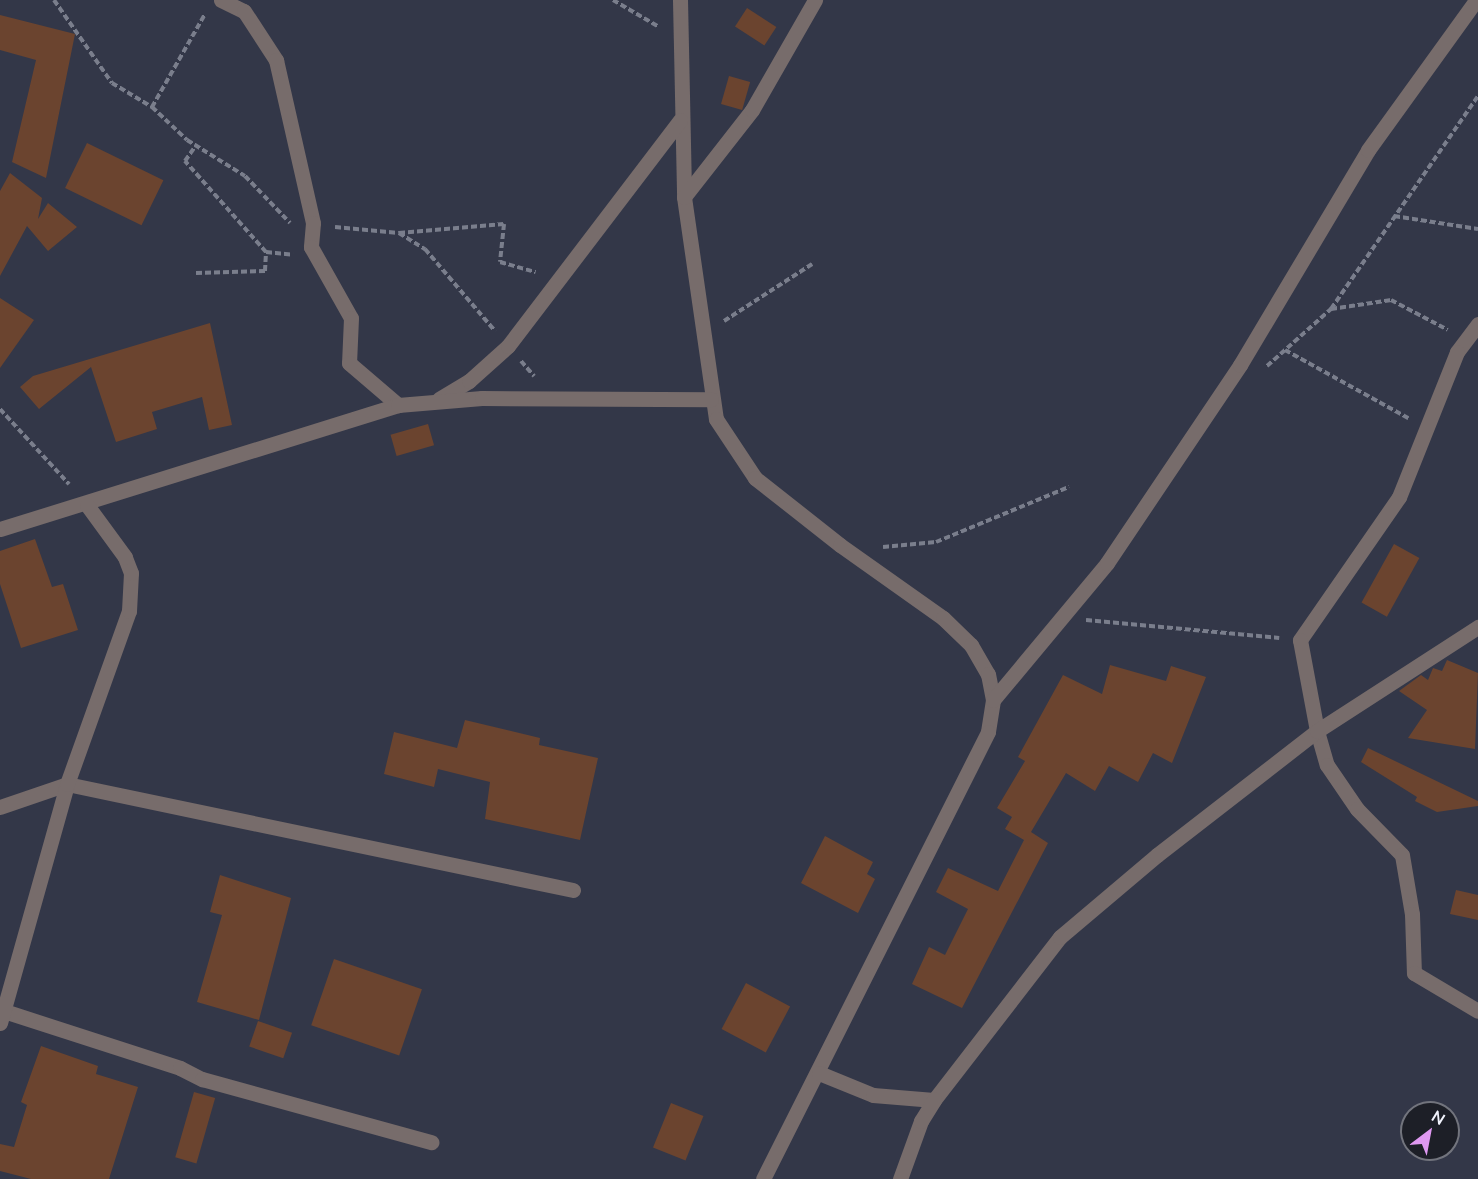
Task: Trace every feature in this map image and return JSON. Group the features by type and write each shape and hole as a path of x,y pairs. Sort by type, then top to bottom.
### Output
{"street":[{"path":"220,0 244,11 276,60 313,226 311,247 351,318 349,363 398,405"},
{"path":"680,0 682,41 680,120 684,197 711,399 716,418 755,478 840,545 943,618 971,645 988,674 993,700 988,732 819,1073 763,1179"},
{"path":"684,197 752,110 815,0"},
{"path":"993,700 1065,618 1107,563 1240,365 1368,150 1476,0"},
{"path":"436,401 469,381 508,346 680,120"},
{"path":"1478,324 1457,352 1399,497 1300,640 1317,731 1328,765 1357,809 1402,855 1412,915 1414,973 1478,1011"},
{"path":"0,529 87,505 362,413 398,405 436,401 711,399"},
{"path":"87,505 125,557 131,573 132,592 129,611 67,784 2,1017 180,1068 202,1079 431,1142"},
{"path":"900,1179 921,1121 934,1100 1060,937 1157,855 1317,731 1478,627"},
{"path":"0,807 67,784 573,890"},
{"path":"819,1073 873,1095 934,1100"}],"path":[{"path":"54,0 112,83 152,107 196,145 246,176 311,247"},
{"path":"613,0 682,41"},
{"path":"152,107 207,10"},
{"path":"1259,374 1330,309 1478,96"},
{"path":"196,145 185,161 266,252 265,271 196,273"},
{"path":"1394,216 1478,229"},
{"path":"313,226 399,233 504,224 500,262 561,279"},
{"path":"399,233 425,249 554,399"},
{"path":"703,335 812,264"},
{"path":"1330,309 1391,300 1466,340"},
{"path":"1285,350 1426,428"},
{"path":"0,409 87,505"},
{"path":"840,545 885,547 936,542 1069,487"},
{"path":"1065,618 1300,640"}],"building":[{"path":"747,8 776,27 764,46 735,26"},
{"path":"0,15 75,34 46,178 12,162 36,60 0,50"},
{"path":"729,76 750,82 742,110 721,104"},
{"path":"87,143 163,180 141,225 65,188"},
{"path":"10,173 42,198 38,219 48,203 77,227 48,251 27,226 0,276 0,191"},
{"path":"0,298 34,320 0,368"},
{"path":"210,323 232,425 209,430 202,397 152,412 157,429 116,442 91,367 39,409 20,387 33,376"},
{"path":"428,424 434,445 397,456 391,435"},
{"path":"35,539 52,587 63,584 78,630 21,648 0,584 0,551"},
{"path":"1394,544 1419,558 1387,617 1362,603"},
{"path":"1447,660 1478,673 1475,749 1408,738 1427,710 1399,691 1421,675 1428,680 1433,668 1442,671"},
{"path":"1110,665 1166,681 1171,666 1206,677 1172,763 1153,753 1138,782 1109,766 1095,791 1066,773 1031,832 1048,843 962,1008 912,984 929,947 945,955 968,909 936,892 948,868 998,891 1024,840 1005,829 1012,817 997,808 1025,761 1018,757 1063,675 1102,694"},
{"path":"465,720 540,738 539,745 598,758 580,840 485,819 490,782 438,769 434,787 384,774 394,732 457,748"},
{"path":"1368,748 1478,801 1478,806 1437,812 1415,801 1417,797 1361,762"},
{"path":"825,836 873,862 867,874 875,879 858,913 801,883"},
{"path":"220,875 291,898 259,1020 197,1002 222,915 210,912"},
{"path":"1456,890 1478,895 1478,920 1450,914"},
{"path":"334,959 422,989 399,1055 311,1025"},
{"path":"746,983 790,1006 766,1052 722,1029"},
{"path":"258,1021 292,1033 283,1058 249,1047"},
{"path":"41,1046 98,1066 96,1074 138,1087 109,1179 31,1179 0,1171 0,1144 14,1147 27,1105 21,1102"},
{"path":"194,1092 215,1098 196,1163 175,1157"},
{"path":"671,1103 703,1116 685,1161 653,1148"}]}
